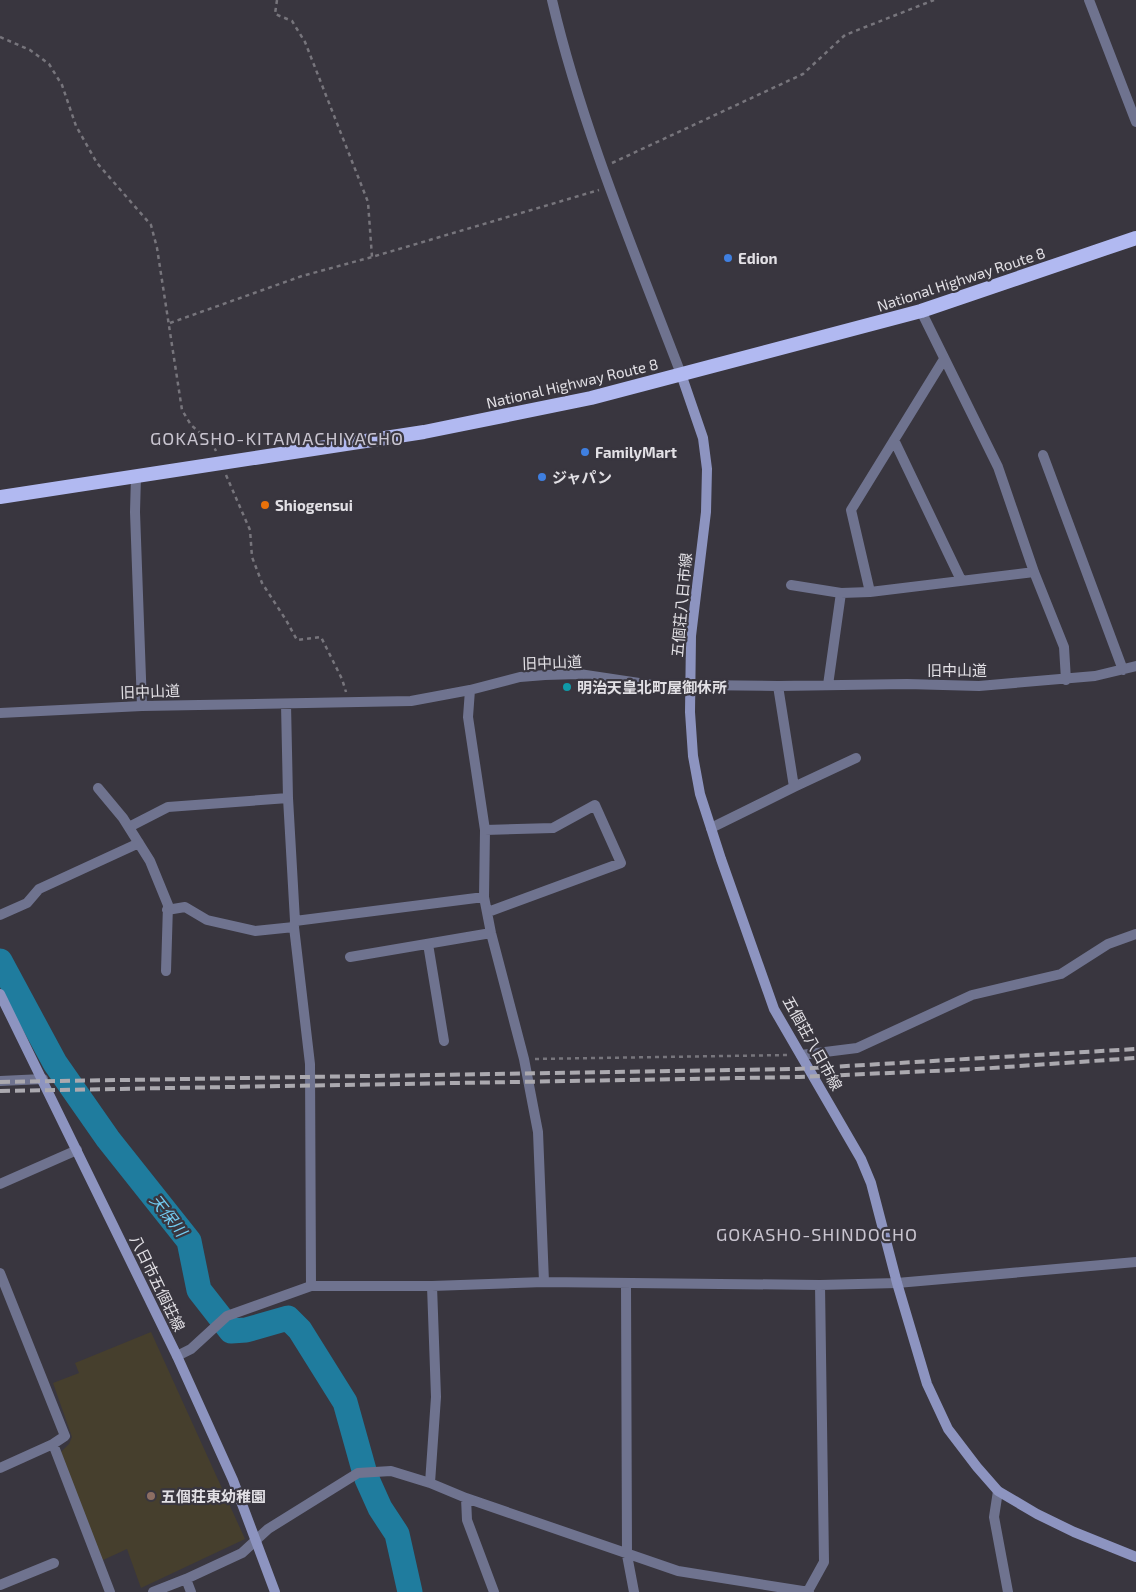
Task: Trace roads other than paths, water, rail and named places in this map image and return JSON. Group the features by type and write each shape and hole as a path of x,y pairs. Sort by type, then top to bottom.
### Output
{"highway":[{"name":"National Highway Route 8","path":"0,497 424,432 590,398 921,311 1136,238"}],"main road":[{"name":"五個荘八日市線","path":"682,374 702,438 707,469 706,512 692,636 690,712 693,756 700,794 774,1009 864,1167 871,1183 897,1283 927,1384 948,1429 977,1467 998,1490 1037,1514 1074,1532 1136,1556"},
{"name":"八日市五個荘線","path":"0,994 177,1356 233,1480 275,1592"}],"street":[{"path":"552,0 578,95 603,167 682,374"},
{"path":"1089,0 1136,122"},
{"path":"921,311 998,468 1034,572 1064,647 1066,680"},
{"path":"870,592 851,510 944,359"},
{"path":"894,440 960,580"},
{"path":"1044,456 1123,670"},
{"path":"136,476 142,706"},
{"path":"791,585 841,593 870,592 1034,572"},
{"path":"828,685 841,593"},
{"name":"旧中山道","path":"0,713 142,706 411,701 470,690 520,677 579,674 659,686 907,684 979,686 1066,680 1095,676 1136,666"},
{"path":"778,686 794,787"},
{"path":"470,690 468,717 485,830 484,897 491,933 524,1059 538,1132 544,1282"},
{"path":"286,704 294,924 310,1064 311,1286"},
{"path":"711,828 856,758"},
{"path":"98,788 129,827 150,861 168,904 166,971"},
{"path":"129,827 168,807 288,798"},
{"path":"485,830 553,828 595,805 621,863 488,912"},
{"path":"0,915 27,903 39,889 139,843"},
{"path":"167,910 185,907 207,920 255,931 484,897"},
{"path":"350,957 491,933"},
{"path":"801,1055 857,1048 972,995 1061,974 1108,944 1136,934"},
{"path":"428,944 444,1041"},
{"path":"0,1081 43,1079"},
{"path":"0,1184 77,1150"},
{"path":"177,1356 191,1349 227,1316 311,1286 432,1286 544,1282 820,1285 897,1283 1136,1262"},
{"path":"0,1273 65,1436 53,1444 0,1468"},
{"path":"626,1284 627,1555 634,1592"},
{"path":"153,1592 186,1580 242,1553 268,1529 358,1472 391,1471 430,1483 466,1498 627,1555 678,1571 809,1592 824,1562 820,1285"},
{"path":"430,1483 436,1397 432,1286"},
{"path":"53,1444 110,1592"},
{"path":"998,1490 994,1518 1008,1592"},
{"path":"466,1498 468,1520 494,1592"},
{"path":"0,1585 54,1563"},
{"path":"186,1580 191,1592"}],"waterway":[{"name":"天保川","path":"0,961 55,1063 108,1139 189,1241 199,1290 231,1331 246,1330 288,1318 300,1330 345,1402 364,1470"},
{"name":"天保川","path":"367,1479 380,1508 397,1534 410,1592"}],"railway":[{"path":"0,1082 796,1069 1136,1049"},
{"path":"0,1091 799,1077 977,1069 1136,1058"}],"place":[{"name":"Edion","path":"728,258"},
{"name":"FamilyMart","path":"585,452"},
{"name":"ジャパン","path":"542,477"},
{"name":"Shiogensui","path":"265,505"},
{"name":"明治天皇北町屋御休所","path":"567,687"},
{"name":"五個荘東幼稚園","path":"151,1496"}],"district":[{"name":"GOKASHO-KITAMACHIYACHO","path":"277,438"},
{"name":"GOKASHO-SHINDOCHO","path":"817,1234"}]}
